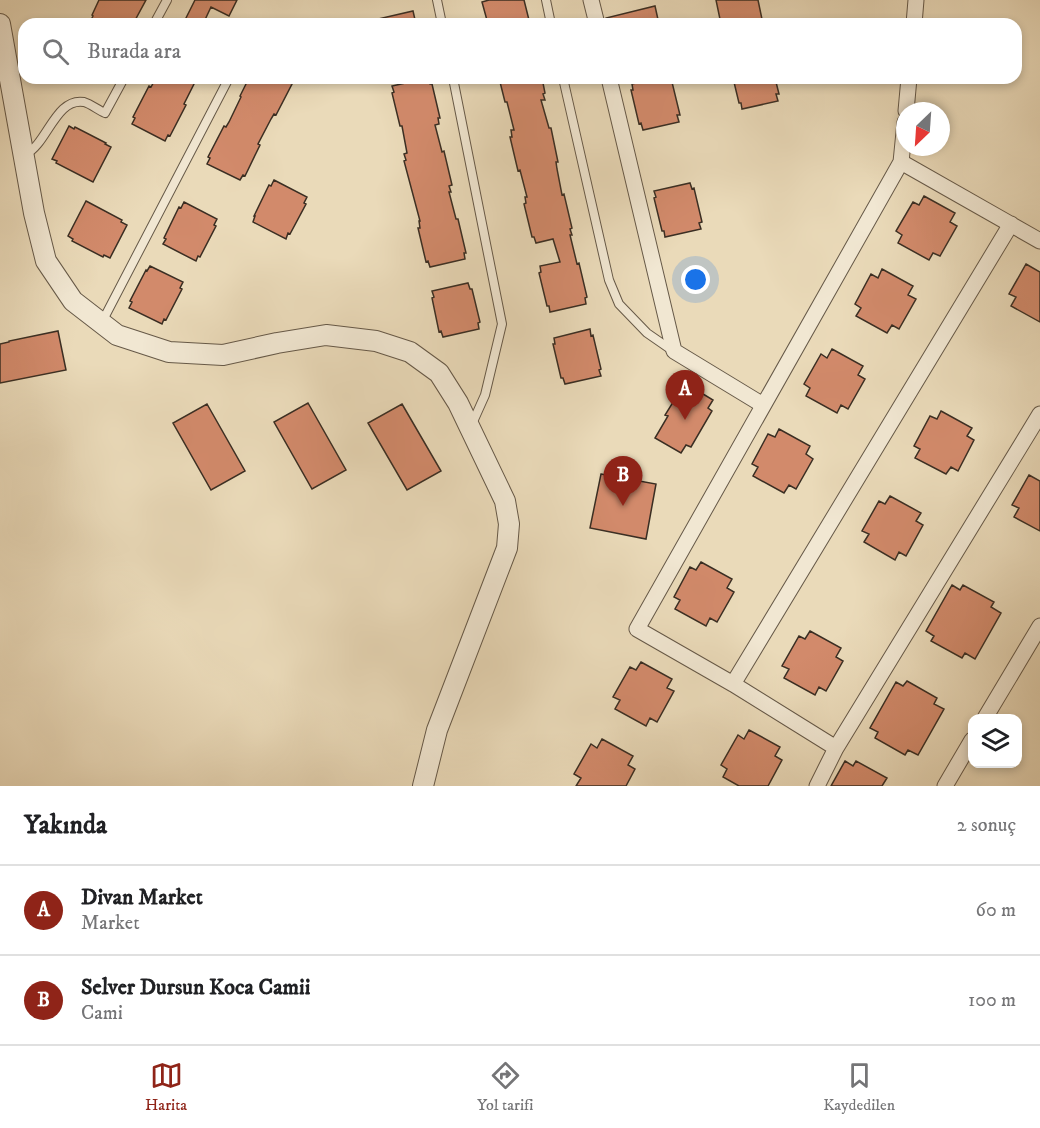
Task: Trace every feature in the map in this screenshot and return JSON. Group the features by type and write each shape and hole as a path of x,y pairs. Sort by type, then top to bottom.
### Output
{"street":[{"path":"591,0 596,18"},
{"path":"914,18 916,0"},
{"path":"0,24 34,213 46,261 73,301 117,335 169,352 224,355 326,335 376,341 410,352 439,373 458,403 505,501 509,524 507,548 437,730 423,786"},
{"path":"610,84 674,351 763,405"},
{"path":"907,102 908,84"},
{"path":"836,748 637,629 901,162 902,156"},
{"path":"901,162 1040,241"},
{"path":"732,684 1011,224"},
{"path":"817,786 836,748 1040,414"},
{"path":"987,714 1040,626"},
{"path":"945,786 968,747"}],"lane":[{"path":"157,18 167,0"},
{"path":"437,0 441,18"},
{"path":"546,0 550,18"},
{"path":"24,155 32,151 60,112 68,105 85,102 105,113 121,84"},
{"path":"102,323 226,84"},
{"path":"454,84 502,324 485,395 470,428"},
{"path":"564,84 609,280 619,304 647,333 674,351"}],"building":[{"path":"99,0 146,0 136,18 92,18"},
{"path":"195,0 237,0 229,16 211,7 206,18 186,18"},
{"path":"524,0 528,18 486,18 482,2"},
{"path":"716,0 758,0 762,18 720,18"},
{"path":"655,6 658,18 606,18"},
{"path":"413,11 415,18 382,18"},
{"path":"153,84 194,84 184,104 186,105 165,141 132,124 135,118 133,117 149,86 151,87"},
{"path":"246,84 292,84 258,144 260,145 245,176 243,175 240,180 207,164 210,158 208,157 224,126 226,127 229,122"},
{"path":"432,84 440,118 438,118 439,124 435,125 452,185 449,186 451,192 449,192 456,219 458,219 466,253 464,253 465,259 430,267 428,261 426,262 418,228 420,228 420,221 404,161 406,160 404,154 407,153 392,86"},
{"path":"500,84 543,84 545,100 541,100 549,128 551,128 562,195 564,194 572,228 570,229 572,235 570,235 587,297 585,298 586,304 550,312 547,306 539,273 541,272 540,266 560,262 553,239 536,243 532,237 524,204 526,203 525,197 527,197 510,137 512,137 511,130 514,130 507,102 505,102"},
{"path":"632,84 672,84 680,115 677,115 679,122 643,130 641,123 639,124 631,90 633,90"},
{"path":"734,84 776,84 778,101 742,109"},
{"path":"69,126 111,147 93,182 52,159"},
{"path":"274,180 307,197 304,203 306,204 286,239 253,222 269,185 271,186"},
{"path":"690,183 692,189 694,188 702,222 699,223 701,229 665,237 654,191"},
{"path":"924,196 955,213 950,222 957,226 940,256 933,253 929,260 898,243 902,235 896,231 913,202 919,205"},
{"path":"86,201 127,225 110,258 104,255 103,257 72,241 73,239 68,236"},
{"path":"184,202 217,219 214,225 216,226 196,261 163,244 179,207 181,208"},
{"path":"1026,264 1040,272 1040,322 1011,306 1016,297 1009,294"},
{"path":"150,266 183,282 180,288 182,289 162,324 129,308 132,302 130,301"},
{"path":"882,269 913,286 908,295 916,299 899,329 892,325 887,333 856,316 861,308 855,304 871,274 878,278"},
{"path":"468,283 472,289 480,322 478,323 479,329 443,337 441,331 439,332 432,291"},
{"path":"590,329 601,376 565,384 561,378 553,344 555,344 554,338"},
{"path":"58,331 66,370 0,383 0,344"},
{"path":"832,349 863,366 858,375 865,379 848,409 841,405 837,413 806,396 810,388 804,384 821,354 827,358"},
{"path":"685,383 713,400 708,408 712,411 691,447 686,445 681,453 655,438 668,416 665,415"},
{"path":"308,403 346,470 312,489 274,422"},
{"path":"207,404 245,471 211,490 173,423"},
{"path":"402,404 441,471 407,490 368,423"},
{"path":"941,411 972,428 967,436 974,440 958,471 951,467 946,474 915,458 920,449 914,446 930,416 937,419"},
{"path":"779,429 810,446 806,454 813,459 796,489 789,485 784,493 753,476 758,467 752,464 768,434 775,437"},
{"path":"601,474 656,484 646,539 590,528"},
{"path":"1029,475 1040,481 1040,531 1014,517 1019,508 1012,505"},
{"path":"890,496 921,513 916,521 923,525 906,556 899,552 895,560 864,542 869,534 862,531 879,501 885,504"},
{"path":"701,562 732,579 727,588 734,592 717,622 710,618 706,626 675,609 680,600 674,597 690,567 696,570"},
{"path":"952,585 960,590 963,585 994,602 991,607 1001,613 975,659 965,653 962,658 931,641 934,636 926,631"},
{"path":"810,631 841,648 836,657 843,661 826,691 819,687 815,695 784,678 789,669 782,666 799,636 805,639"},
{"path":"641,662 672,679 667,688 674,691 657,722 650,718 646,726 615,709 620,700 613,697 630,667 636,670"},
{"path":"907,681 937,698 934,704 944,709 918,755 908,750 905,755 875,738 878,732 870,728 896,682 903,686"},
{"path":"749,730 780,747 775,756 782,760 768,786 739,786 723,777 727,769 721,765 738,735 744,739"},
{"path":"602,739 633,756 628,765 635,769 626,786 576,786 581,778 574,774 591,744 597,748"},
{"path":"845,761 853,766 856,761 887,778 882,786 831,786"}],"place":[{"name":"Divan Market","path":"685,420"},
{"name":"Selver Dursun Koca Camii","path":"623,506"}]}
